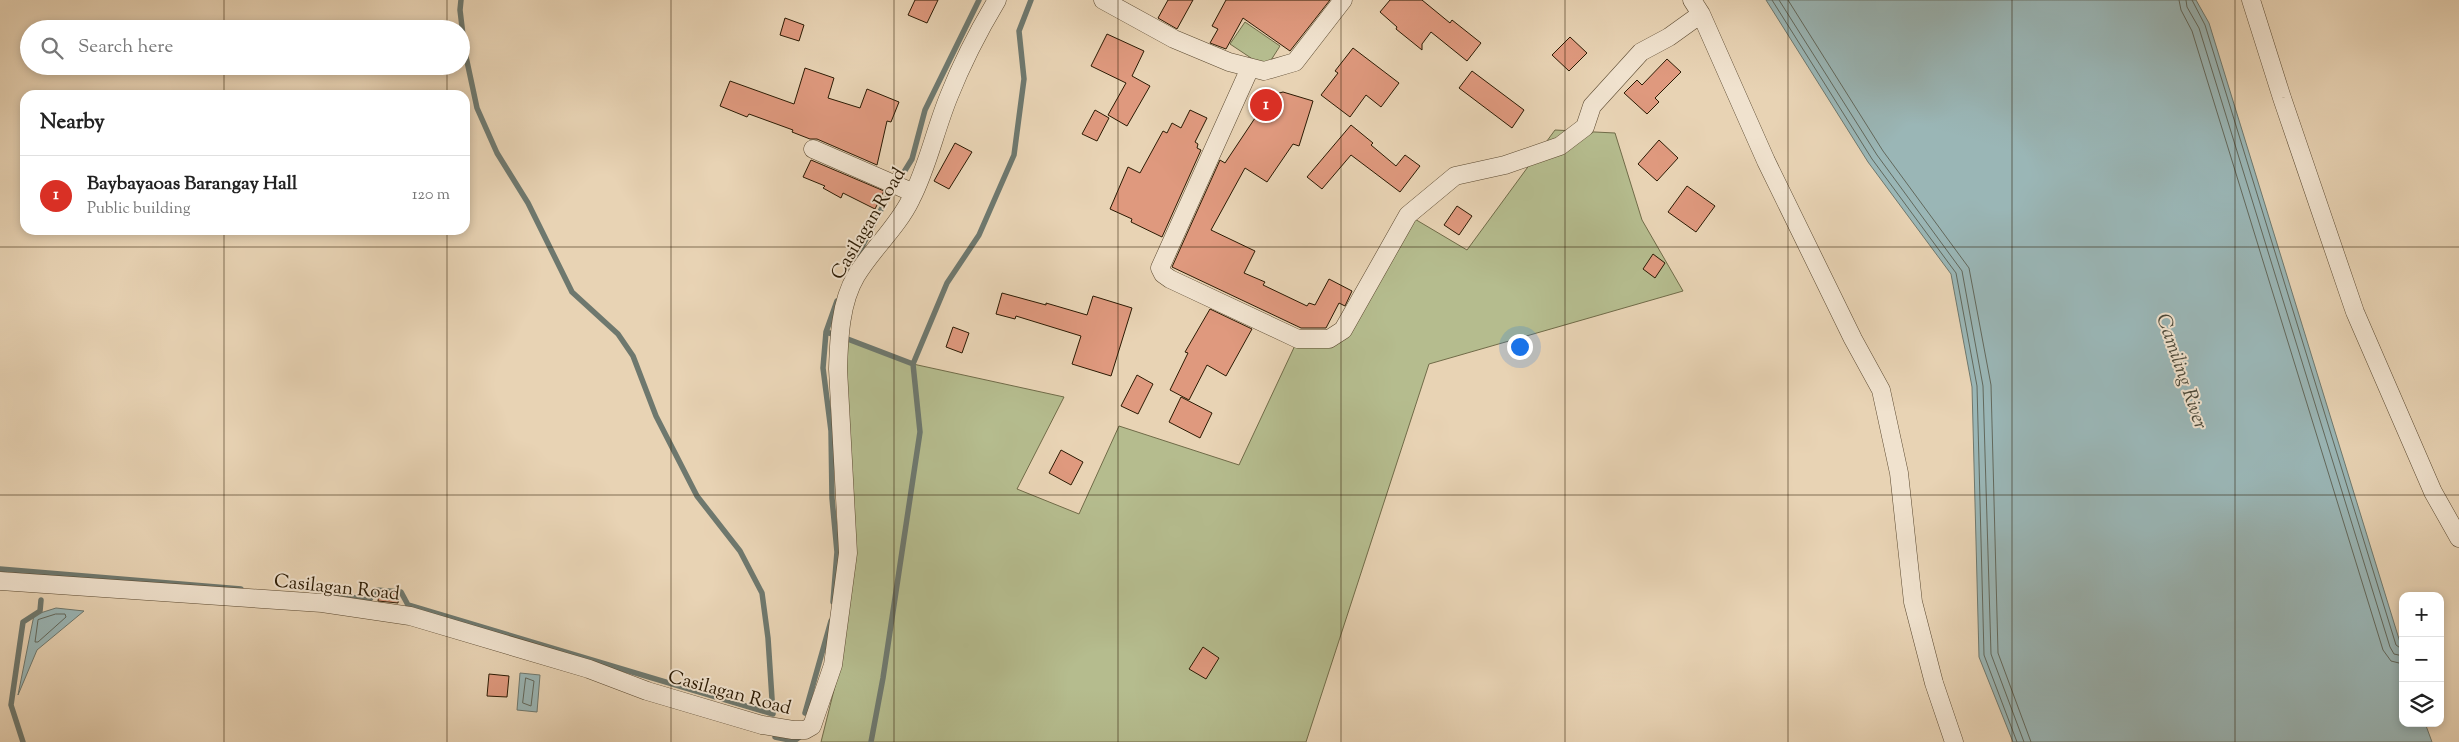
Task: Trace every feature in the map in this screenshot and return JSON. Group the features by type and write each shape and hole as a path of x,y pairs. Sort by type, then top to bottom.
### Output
{"street":[{"name":"Casilagan Road","path":"0,581 322,603 410,616 589,669 647,691 762,725 778,729 805,730 812,726 830,678 845,586 848,522 838,369 839,341 844,314 855,277 899,219 914,193 930,157 950,95 996,0"},
{"path":"1103,0 1174,39 1229,62 1264,71 1295,62 1343,0"},
{"path":"2251,0 2285,107 2356,312 2433,492 2459,538"},
{"path":"1250,68 1160,268 1163,274 1170,279 1298,339 1329,338 1343,330 1408,215 1455,176 1505,165 1560,146 1585,127 1592,106 1641,52 1669,37 1697,7 1766,161 1852,339 1881,390 1899,473 1913,602 1934,684 1954,742"},
{"path":"813,149 914,193"}],"green space":[{"path":"1245,22 1280,46 1266,68 1230,44"},
{"path":"1555,130 1615,133 1642,220 1683,291 1429,364 1306,742 821,742 838,674 840,337 913,364 1064,397 1017,489 1079,514 1119,426 1239,465 1298,339 1329,339 1408,215 1467,250"}],"water":[{"name":"Camiling River","path":"1766,0 2196,0 2209,23 2399,639 2399,727 2426,727 2432,742 2013,742 1979,657 1972,387 1951,274 1868,162"},
{"path":"56,608 84,611 37,650 18,695 34,615"},
{"path":"520,673 540,675 537,712 517,710"}],"building":[{"path":"915,0 938,0 927,23 908,15"},
{"path":"1168,0 1193,0 1177,29 1158,18"},
{"path":"1226,0 1330,0 1290,51 1243,18 1226,49 1210,43 1218,29 1212,26"},
{"path":"1390,0 1422,0 1450,23 1452,20 1481,43 1467,61 1431,32 1422,44 1422,50 1396,29 1397,27 1380,12"},
{"path":"785,18 804,25 799,41 780,35"},
{"path":"1107,34 1144,51 1132,76 1150,86 1127,126 1108,115 1126,83 1091,66"},
{"path":"1570,37 1587,53 1569,71 1552,55"},
{"path":"1353,48 1399,83 1381,107 1366,95 1350,117 1321,95 1338,73 1335,71"},
{"path":"1667,59 1681,72 1655,98 1659,102 1647,114 1624,93 1637,80 1642,85"},
{"path":"805,68 834,78 828,98 860,108 867,89 899,102 891,122 887,121 877,165 817,139 810,139 792,132 793,130 749,114 747,117 720,106 730,81 794,104"},
{"path":"1472,71 1524,110 1512,128 1459,88"},
{"path":"1283,92 1313,101 1299,146 1293,144 1267,182 1245,168 1211,230 1255,251 1244,273 1265,282 1263,285 1307,306 1309,303 1315,305 1329,279 1352,291 1345,306 1339,303 1326,328 1301,328 1172,267 1220,160 1225,163 1259,112 1256,99"},
{"path":"1095,110 1109,118 1097,141 1082,134"},
{"path":"1190,110 1207,118 1195,142 1198,144 1197,148 1201,150 1162,237 1131,222 1132,219 1110,209 1128,167 1140,173 1163,131 1167,133 1172,123 1181,128"},
{"path":"1351,125 1373,143 1371,145 1396,166 1405,155 1420,166 1400,192 1351,155 1322,189 1307,177"},
{"path":"1659,140 1678,158 1657,181 1638,164"},
{"path":"955,143 972,152 949,189 934,181"},
{"path":"811,160 884,191 875,209 843,193 841,198 823,188 825,186 803,177"},
{"path":"1687,186 1715,206 1696,232 1668,212"},
{"path":"1457,206 1472,216 1459,235 1444,225"},
{"path":"1653,254 1665,263 1655,278 1643,269"},
{"path":"1002,293 1087,315 1093,296 1132,308 1111,376 1072,364 1081,336 1016,316 1015,319 996,314"},
{"path":"1210,309 1252,329 1226,376 1207,365 1189,400 1170,390 1188,353 1185,352"},
{"path":"953,327 969,333 962,353 946,347"},
{"path":"1137,375 1153,384 1138,414 1121,406"},
{"path":"1181,397 1212,413 1200,438 1169,422"},
{"path":"1061,450 1083,462 1071,485 1049,473"},
{"path":"379,592 399,593 398,603 378,601"},
{"path":"1203,647 1219,658 1206,679 1189,669"},
{"path":"489,674 509,676 507,697 487,696"}],"waterway":[{"path":"461,0 461,20"},
{"path":"904,172 912,159 925,110 979,0"},
{"path":"913,364 947,283 979,235 1014,155 1024,79 1019,31 1031,0"},
{"path":"335,596 370,599 376,590 401,592 408,605 773,714 768,638 762,593 740,551 697,496 656,416 633,356 618,334 572,292 528,203 497,153 477,108 470,75"},
{"path":"849,272 887,198"},
{"path":"836,335 826,332 837,301"},
{"path":"826,332 823,368 831,431 832,498 837,552 833,602"},
{"path":"845,338 913,364 920,432 883,678 871,742"},
{"path":"0,569 241,589"},
{"path":"23,742 11,705 23,622 40,611 41,600"},
{"path":"805,713 831,621"},
{"path":"775,737 794,741 801,736"}],"place":[{"name":"Baybayaoas Barangay Hall","path":"1266,105"}]}
